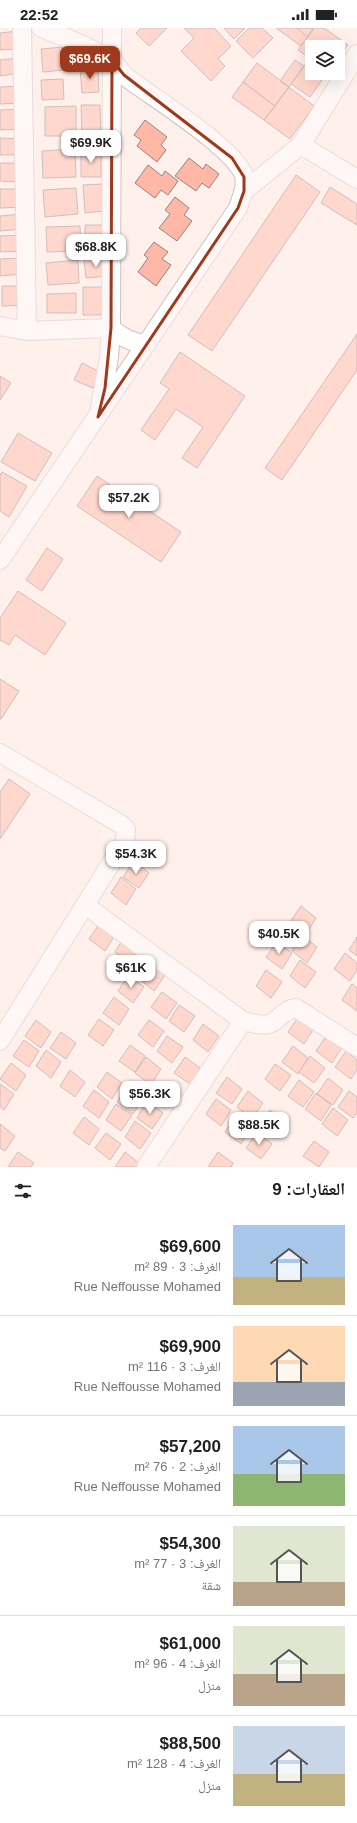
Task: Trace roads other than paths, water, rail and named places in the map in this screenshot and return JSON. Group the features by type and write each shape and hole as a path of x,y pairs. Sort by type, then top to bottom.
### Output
{"street":[{"path":"22,28 27,331"},
{"path":"0,560 238,208 244,190 244,177 232,158 206,136 124,76 112,60 78,42 41,28"},
{"path":"98,417 105,388 111,328 112,28"},
{"path":"244,190 301,145 357,54"},
{"path":"301,145 357,179"},
{"path":"0,326 27,331 111,328 117,334 131,341 147,344"},
{"path":"0,753 122,825 126,829 125,841 0,1041"},
{"path":"85,905 243,1021 268,1024 273,1022 288,1009 296,1008 357,1047"},
{"path":"146,1167 243,1021"}]}
